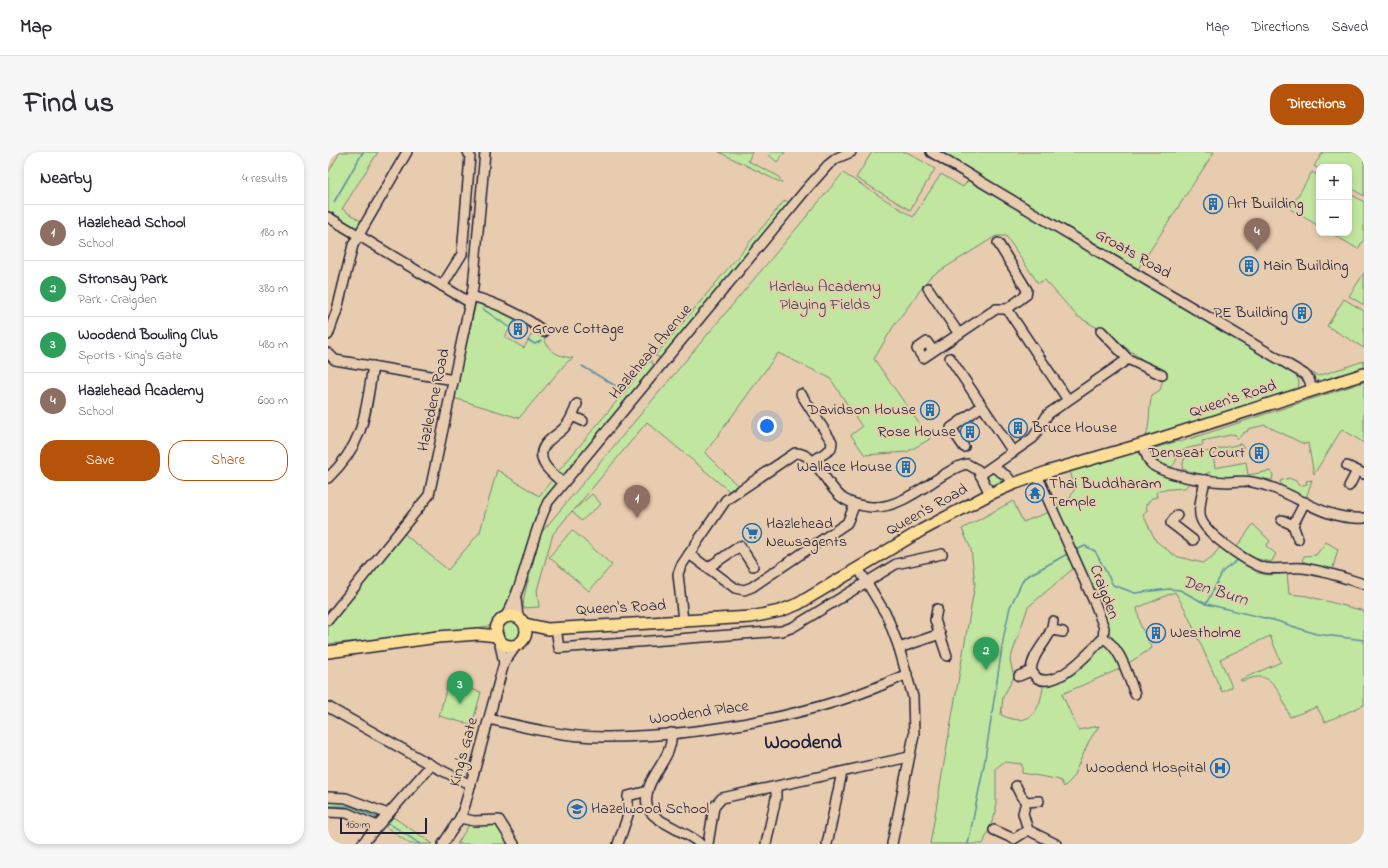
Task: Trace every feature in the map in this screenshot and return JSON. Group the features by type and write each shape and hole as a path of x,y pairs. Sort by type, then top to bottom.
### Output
{"main road":[{"name":"Queen's Road","path":"525,638 554,630 751,616 780,612 798,604 922,530 990,494 1013,484 1037,475 1143,444 1364,374"},
{"path":"498,638 502,620"},
{"path":"328,652 478,634 498,638 506,646 516,646 525,638 526,633 521,621 502,620 478,634"},
{"name":"Queen's Road","path":"521,621 554,630"}],"street":[{"path":"328,336 337,310 353,245 407,152"},
{"path":"442,286 462,254 470,156 468,152"},
{"name":"Hazledene Road","path":"328,620 429,495 470,299 485,152"},
{"name":"Hazlehead Avenue","path":"502,620 516,599 526,570 541,516 548,502 800,196 828,165 837,158 850,152"},
{"name":"Groats Road","path":"931,152 996,192 1141,275 1304,374 1309,379 1312,390"},
{"path":"328,217 442,286 470,299 490,301 517,315 544,332"},
{"path":"946,352 959,334 996,309 1006,309 1028,293 998,242"},
{"path":"928,288 959,334"},
{"path":"1006,309 1068,400"},
{"path":"1101,331 1128,359 1162,375"},
{"path":"933,351 946,352"},
{"path":"946,352 1013,452"},
{"path":"328,353 335,360 454,380"},
{"path":"980,475 1033,438 1044,418 1128,359"},
{"path":"328,478 342,464 356,443 365,418 374,366"},
{"path":"801,394 832,442 831,449 813,461"},
{"path":"563,483 546,468 542,458 542,450 551,438 565,428 578,404"},
{"path":"964,447 951,428 982,406"},
{"path":"572,416 583,421"},
{"path":"1143,444 1148,460 1157,468 1204,480 1250,481 1273,487 1336,516 1364,518"},
{"path":"683,621 678,574 680,566 731,495 795,453 802,453 813,461 830,485 844,499 854,504 873,507 892,504 963,464 970,464 980,475 990,494"},
{"path":"1346,466 1361,472 1349,486"},
{"path":"993,467 1007,476 1013,484"},
{"name":"Craigden","path":"1031,671 1037,678 1044,680 1066,674 1103,638 1104,628 1096,606 1037,475"},
{"path":"1204,480 1200,518 1205,528 1252,563 1265,568 1302,568 1364,584"},
{"path":"1293,525 1305,502"},
{"path":"689,554 709,567 735,588 744,590 752,587 846,523 854,504"},
{"path":"1177,515 1171,523 1192,542 1205,528"},
{"path":"1282,520 1293,525 1298,539"},
{"path":"709,567 740,546 753,566"},
{"name":"Queen's Road","path":"554,630 559,648 782,631 793,627 896,564 938,558"},
{"path":"858,568 887,616 899,648 913,697 914,735 892,844"},
{"name":"Hazlehead Avenue","path":"516,599 521,621"},
{"path":"937,609 935,620 948,656"},
{"path":"1019,676 1031,671 1038,650 1053,625 1063,632"},
{"path":"899,648 940,634"},
{"name":"King's Gate","path":"498,638 504,663"},
{"path":"1103,638 1110,642 1117,653 1135,694"},
{"name":"King's Gate","path":"443,844 460,818 471,785 504,663 516,646"},
{"name":"Woodend Place","path":"489,719 544,730 592,737 672,733 740,724 802,710 878,688 907,674"},
{"path":"328,707 431,765 471,785"},
{"path":"672,733 671,745 648,791 646,805 652,815 693,837 700,844"},
{"path":"708,844 714,807 717,801 722,798 909,757"},
{"path":"362,844 431,765"},
{"path":"827,844 842,772"},
{"path":"1016,786 1026,802"},
{"path":"766,844 776,798 776,787"},
{"path":"618,844 628,815 628,796 648,791"},
{"path":"328,798 346,798 388,815"},
{"path":"1026,802 1039,801"},
{"path":"1026,802 1023,813 1028,830 1056,844"},
{"path":"328,812 347,812 378,825"},
{"path":"460,818 474,821 499,820 514,844"},
{"path":"994,830 1014,839 1028,830"}],"green space":[{"path":"340,152 378,152 342,209 362,222 355,233 328,217 328,173"},
{"path":"719,152 752,152 748,161 778,176 782,183"},
{"path":"771,152 785,152 777,162 769,155"},
{"path":"872,152 907,152 935,169 910,210 856,178"},
{"path":"939,152 1214,152 1138,269 990,184 991,182"},
{"path":"1323,152 1364,152 1364,196 1352,189 1352,164 1316,164 1316,167 1314,166"},
{"path":"1312,172 1316,174 1316,224 1290,209"},
{"name":"Harlaw Academy Playing Fields","path":"843,173 913,217 941,174 963,187 969,179 1295,372 1299,382 1298,388 1145,438 1148,428 1152,395 1160,390 1164,375 1101,330 1077,316 1045,280 1038,283 1006,236 996,236 930,277 893,327 874,359 930,439 907,452 865,455 851,435 862,427 830,378 778,353 705,453 737,485 729,491 647,422 574,510 592,494 601,504 581,521 572,511 553,534 537,590 539,607 523,608 524,596 541,533"},
{"path":"1352,195 1364,202 1364,239 1358,249 1336,236 1352,236"},
{"path":"785,200 792,205 662,358 655,356"},
{"path":"1364,273 1364,305 1349,296"},
{"path":"477,298 516,318 505,337 524,348 535,328 544,332 546,343 552,351 562,356 573,358 566,363 519,418 454,398"},
{"path":"1344,299 1364,311 1364,348 1327,326"},
{"path":"651,360 654,367 564,478 557,473"},
{"path":"1364,361 1364,371 1324,384 1316,380 1310,372 1318,376"},
{"path":"1364,382 1364,443 1342,429 1314,474 1308,443 1304,444 1265,425 1248,429 1248,431 1243,433 1239,438 1236,438 1235,434 1202,441 1203,445 1188,448 1182,451 1171,467 1156,461 1151,453 1152,449 1178,441 1180,442"},
{"path":"1240,444 1244,447 1213,454 1215,468 1246,462 1248,475 1270,471 1273,475 1272,480 1250,477 1215,477 1209,472 1204,475 1182,469 1184,459 1189,456"},
{"path":"1138,452 1149,468 1190,482 1185,488 1159,490 1156,493 1157,497 1152,498 1146,505 1147,510 1143,515 1156,541 1175,556 1203,563 1212,557 1221,546 1258,573 1268,575 1287,573 1289,594 1307,596 1364,611 1364,705 1325,722 1317,707 1290,717 1279,692 1270,681 1265,678 1258,677 1242,681 1240,680 1281,662 1270,636 1220,659 1232,687 1222,692 1185,609 1175,592 1137,608 1141,627 1152,648 1127,664 1113,638 1108,634 1100,603 1056,508 1070,498 1075,488 1070,471"},
{"path":"497,470 539,496 552,480 559,485 512,606 489,626 442,633 328,644 328,623 402,532 448,570 480,532"},
{"path":"992,472 1002,478 1002,481 993,485 990,484 987,476"},
{"path":"1289,478 1296,481 1299,486 1307,484 1306,481 1312,480 1306,498 1282,487 1280,481"},
{"path":"1013,501 1023,522 1049,512 1075,567 1028,607 1010,660 1014,677 1003,697 1001,715 1012,719 1021,720 1028,718 1038,707 1044,680 1052,679 1103,638 1124,667 1062,694 1078,730 1099,726 1089,741 1072,779 1064,787 1061,781 1056,779 1022,773 1022,764 1004,762 996,768 996,812 983,844 930,844 975,584 971,549 962,529"},
{"path":"1253,524 1270,541 1266,546 1276,554 1271,562 1253,558 1237,547"},
{"path":"572,530 612,565 589,591 549,557"},
{"path":"1326,542 1338,549 1332,571 1302,561 1304,556 1316,555"},
{"path":"508,622 516,622 521,627 519,638 516,640 508,640 503,635 503,627"},
{"path":"448,683 481,692 472,725 439,716"},
{"path":"328,801 347,801 381,813 374,820 348,809 328,808"},
{"path":"393,817 433,844 410,844 385,826"},
{"path":"499,824 511,844 457,844 469,825"}],"waterway":[{"path":"334,202 363,152"},
{"path":"483,309 510,328"},
{"path":"528,340 535,344 541,341"},
{"path":"582,366 624,391"},
{"name":"Den Burn","path":"1074,551 1085,546 1095,551 1113,585 1135,593 1169,589 1180,590 1206,604 1277,621 1316,634 1364,640"},
{"name":"Den Burn","path":"968,844 984,765 1004,635 1010,607 1024,578 1069,553"},
{"path":"1206,604 1223,571 1238,560"},
{"name":"Den Burn","path":"328,806 350,806 380,819"},
{"name":"Den Burn","path":"387,822 420,844"}],"place":[{"name":"Art Building","path":"1213,204"},
{"name":"Hazlehead Academy","path":"1257,251"},
{"name":"Main Building","path":"1249,266"},
{"name":"PE Building","path":"1302,313"},
{"name":"Grove Cottage","path":"518,329"},
{"name":"Davidson House","path":"930,410"},
{"name":"Bruce House","path":"1018,428"},
{"name":"Rose House","path":"970,432"},
{"name":"Denseat Court","path":"1259,453"},
{"name":"Wallace House","path":"906,467"},
{"name":"Thai Buddharam Temple","path":"1035,493"},
{"name":"Hazlehead School","path":"637,518"},
{"name":"Hazlehead Newsagents","path":"752,533"},
{"name":"Westholme","path":"1156,633"},
{"name":"Stronsay Park","path":"986,670"},
{"name":"Woodend Bowling Club","path":"460,704"},
{"name":"Woodend Hospital","path":"1220,768"},
{"name":"Hazelwood School","path":"577,809"}],"district":[{"name":"Woodend","path":"803,743"}]}
